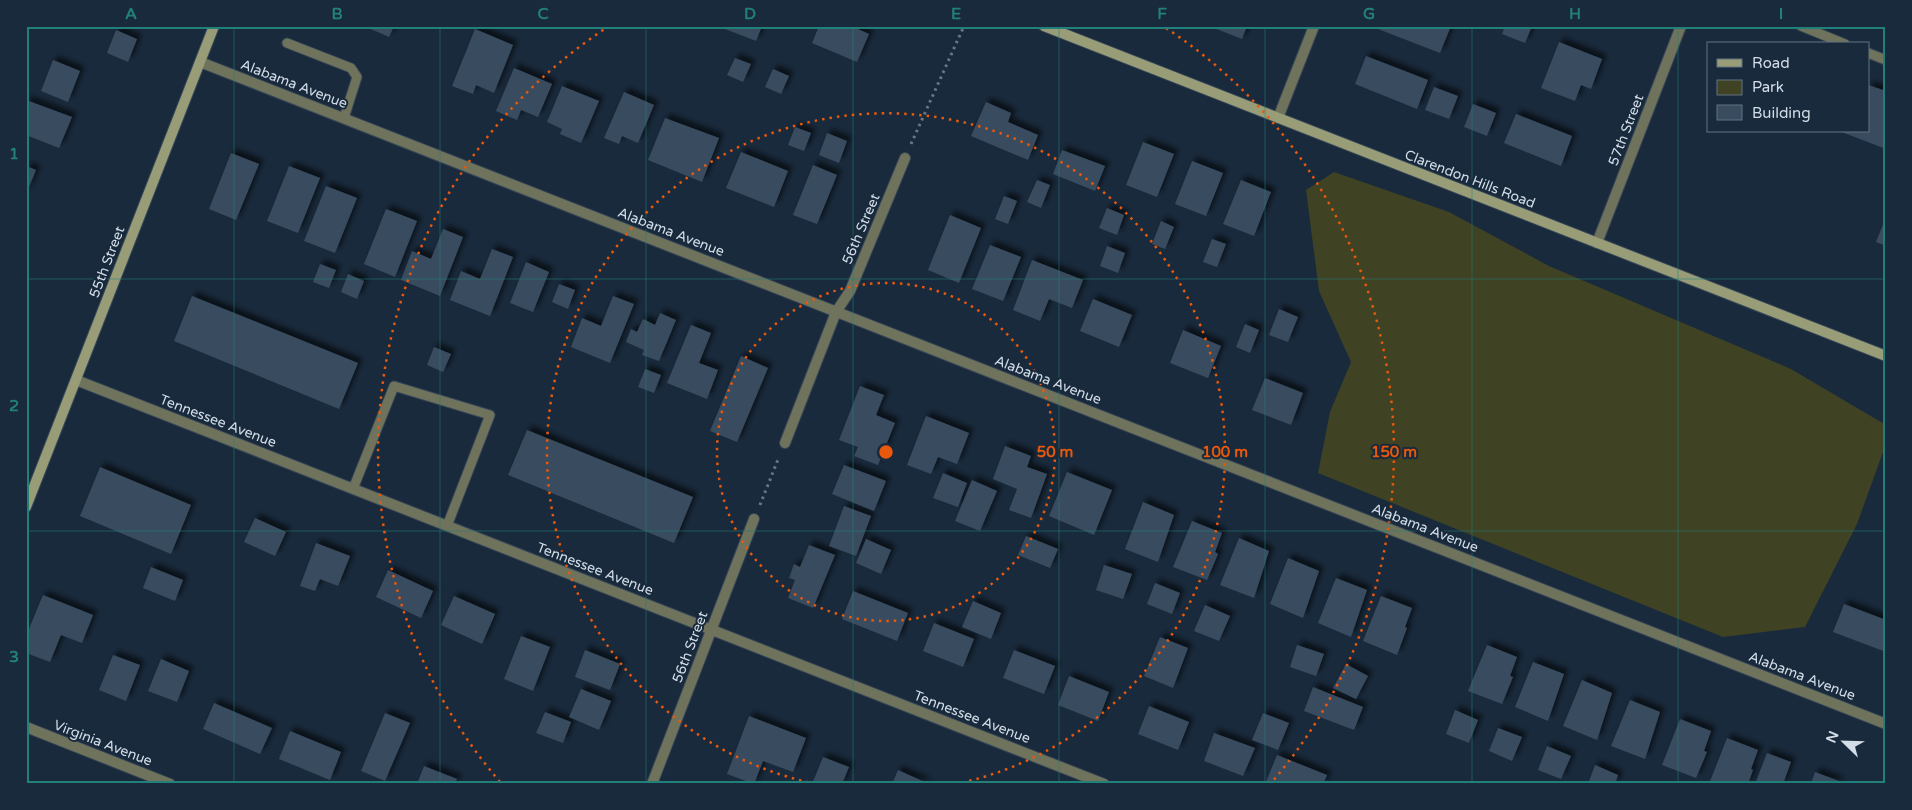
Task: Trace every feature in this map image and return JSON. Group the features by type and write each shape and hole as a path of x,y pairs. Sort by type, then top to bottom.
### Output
{"street":[{"name":"55th Street","path":"26,507 214,26"},
{"name":"Clarendon Hills Road","path":"1044,26 1886,356"},
{"path":"1278,118 1314,26"},
{"name":"57th Street","path":"1597,243 1682,26"},
{"name":"Alabama Avenue","path":"200,62 1886,724"},
{"name":"56th Street","path":"785,443 836,312 850,291 905,158"},
{"name":"Tennessee Avenue","path":"76,380 1104,784"},
{"name":"56th Street","path":"652,784 754,519"},
{"name":"Virginia Avenue","path":"26,727 170,784"}],"lane":[{"path":"1801,26 1840,42"},
{"path":"287,42 351,68 357,77 344,118"},
{"path":"1870,54 1886,60"},
{"path":"353,489 394,386 490,415 447,526"}],"path":[{"path":"905,158 964,26"},
{"path":"754,519 785,443"}],"green space":[{"path":"1334,172 1449,212 1549,266 1791,369 1886,425 1886,444 1857,524 1805,627 1723,637 1318,473 1330,412 1351,362 1319,291 1306,190"}],"building":[{"path":"364,26 394,26 389,37"},
{"path":"726,26 762,26 756,41 725,29"},
{"path":"819,26 851,26 869,34 857,62 812,43"},
{"path":"1209,26 1247,26 1242,39"},
{"path":"1379,26 1451,26 1440,53 1378,29"},
{"path":"1505,26 1532,26 1525,43 1502,34"},
{"path":"475,29 513,45 494,93 476,85 473,94 452,86"},
{"path":"116,30 137,39 128,62 107,53"},
{"path":"1559,42 1602,59 1591,89 1581,85 1575,101 1541,88"},
{"path":"1366,56 1428,80 1417,109 1355,84"},
{"path":"735,58 751,64 743,82 727,75"},
{"path":"53,60 80,71 68,102 41,91"},
{"path":"514,68 552,84 538,117 521,110 517,120 496,111"},
{"path":"773,69 789,76 781,94 765,87"},
{"path":"562,86 599,101 581,143 560,134 562,129 547,122"},
{"path":"1870,86 1886,91 1886,149 1842,132 1870,132"},
{"path":"1434,87 1458,96 1449,119 1425,110"},
{"path":"624,92 654,105 638,143 622,136 619,144 604,138"},
{"path":"26,100 72,117 59,148 26,135"},
{"path":"986,102 1011,113 1008,122 1038,135 1028,160 971,136"},
{"path":"1473,104 1496,113 1487,136 1464,127"},
{"path":"1516,114 1572,136 1561,166 1504,143"},
{"path":"665,118 719,138 702,182 648,160"},
{"path":"795,127 811,133 804,151 788,145"},
{"path":"827,133 847,141 839,163 819,155"},
{"path":"1143,142 1174,154 1157,197 1126,185"},
{"path":"1062,150 1105,166 1095,191 1053,174"},
{"path":"741,152 788,171 774,207 726,188"},
{"path":"231,153 259,164 236,220 209,209"},
{"path":"1192,161 1223,173 1206,216 1175,204"},
{"path":"813,165 837,175 817,224 793,215"},
{"path":"26,166 36,170 26,194"},
{"path":"289,166 320,178 298,233 267,221"},
{"path":"1037,180 1050,185 1041,208 1027,202"},
{"path":"1241,180 1271,192 1254,236 1223,224"},
{"path":"326,186 357,198 335,253 304,241"},
{"path":"1004,196 1017,201 1008,224 995,219"},
{"path":"1107,208 1124,215 1117,235 1099,228"},
{"path":"386,209 417,221 395,277 364,264"},
{"path":"950,215 981,228 959,283 928,270"},
{"path":"1886,217 1886,246 1876,242"},
{"path":"1161,221 1174,227 1165,249 1152,244"},
{"path":"443,229 463,237 440,296 401,280 412,251 431,259"},
{"path":"1212,239 1226,244 1217,267 1203,262"},
{"path":"990,245 1021,257 1003,301 972,289"},
{"path":"1107,246 1125,253 1118,273 1100,266"},
{"path":"492,249 513,257 490,316 450,300 461,271 480,279"},
{"path":"1032,260 1083,280 1072,308 1049,299 1040,321 1013,310"},
{"path":"526,262 549,272 533,312 510,303"},
{"path":"320,264 336,270 329,288 313,282"},
{"path":"348,274 364,281 357,299 341,292"},
{"path":"559,284 575,290 568,309 552,302"},
{"path":"192,296 358,363 339,409 174,341"},
{"path":"613,296 634,304 610,363 571,347 582,318 601,326"},
{"path":"1093,299 1132,315 1119,347 1080,331"},
{"path":"1279,309 1298,317 1288,342 1269,335"},
{"path":"660,313 676,320 659,361 642,355 644,350 626,342 631,329 637,332 643,319 655,325"},
{"path":"1245,324 1259,330 1250,353 1236,347"},
{"path":"691,325 711,333 699,363 718,370 707,399 667,383"},
{"path":"1183,330 1221,346 1208,378 1170,363"},
{"path":"434,347 451,354 443,372 427,365"},
{"path":"741,356 768,368 737,442 710,431"},
{"path":"645,369 661,375 654,393 638,387"},
{"path":"1265,378 1303,393 1291,425 1252,410"},
{"path":"860,386 884,395 876,415 895,423 878,465 854,456 858,447 839,440"},
{"path":"926,416 969,433 957,464 938,457 931,474 907,465"},
{"path":"527,430 693,497 674,543 508,475"},
{"path":"1005,446 1031,456 1027,467 1047,474 1031,518 1009,510 1017,489 993,479"},
{"path":"844,465 886,481 874,511 832,494"},
{"path":"100,467 191,505 171,554 80,516"},
{"path":"1067,472 1112,490 1094,535 1049,516"},
{"path":"943,473 967,483 958,507 933,498"},
{"path":"972,480 997,491 980,531 955,521"},
{"path":"1143,502 1174,515 1158,562 1125,549"},
{"path":"844,506 871,516 856,556 829,546"},
{"path":"255,518 286,532 275,556 244,542"},
{"path":"1192,521 1222,533 1215,552 1218,554 1207,580 1173,567"},
{"path":"1026,536 1058,549 1050,568 1018,555"},
{"path":"1239,538 1269,551 1254,598 1220,585"},
{"path":"866,539 891,550 881,574 856,563"},
{"path":"316,543 350,556 338,586 320,579 315,591 300,586"},
{"path":"809,545 835,555 813,608 788,598 795,580 789,578 794,564 800,567"},
{"path":"1288,558 1319,571 1303,618 1270,604"},
{"path":"1104,565 1132,574 1123,599 1096,590"},
{"path":"151,567 183,580 175,601 143,588"},
{"path":"388,570 433,591 421,618 376,597"},
{"path":"1336,578 1367,590 1351,637 1318,623"},
{"path":"1155,583 1180,593 1172,614 1147,604"},
{"path":"853,591 908,613 897,641 842,619"},
{"path":"43,595 93,615 82,643 61,635 50,662 26,653 26,636"},
{"path":"454,596 495,614 482,644 441,625"},
{"path":"1381,596 1412,608 1397,655 1363,641"},
{"path":"973,601 1001,613 991,639 962,627"},
{"path":"1844,604 1886,620 1886,652 1833,632"},
{"path":"1205,605 1230,616 1219,641 1194,631"},
{"path":"934,623 974,639 963,667 923,651"},
{"path":"521,636 550,647 533,691 504,679"},
{"path":"1160,637 1188,648 1173,688 1144,676"},
{"path":"1297,645 1324,654 1316,676 1290,667"},
{"path":"1487,645 1517,657 1510,676 1513,677 1502,704 1468,691"},
{"path":"585,650 620,664 610,690 575,677"},
{"path":"1014,650 1055,666 1044,694 1003,678"},
{"path":"113,655 140,665 126,701 99,690"},
{"path":"161,659 189,671 177,702 148,691"},
{"path":"1533,662 1564,674 1548,721 1515,707"},
{"path":"1346,664 1368,676 1356,699 1333,688"},
{"path":"1069,676 1109,692 1098,721 1058,705"},
{"path":"1582,680 1612,693 1597,740 1563,726"},
{"path":"1313,687 1363,707 1354,730 1304,711"},
{"path":"581,689 611,701 599,730 569,717"},
{"path":"1630,700 1660,712 1645,759 1611,746"},
{"path":"214,703 272,728 260,754 203,729"},
{"path":"1149,706 1189,722 1178,750 1138,734"},
{"path":"1455,710 1478,720 1469,743 1446,734"},
{"path":"545,712 571,722 563,743 536,733"},
{"path":"385,713 410,723 385,781 361,771"},
{"path":"1263,713 1289,723 1278,750 1252,740"},
{"path":"749,716 806,738 793,772 763,761 754,784 727,774"},
{"path":"1680,719 1711,731 1704,751 1707,752 1696,778 1662,765"},
{"path":"1498,728 1522,737 1512,761 1489,751"},
{"path":"290,731 341,752 330,780 279,759"},
{"path":"1214,733 1255,748 1243,776 1204,761"},
{"path":"1727,738 1758,750 1748,784 1709,784"},
{"path":"1547,746 1571,756 1561,779 1538,770"},
{"path":"1767,753 1791,762 1783,784 1755,784"},
{"path":"1277,755 1327,775 1323,784 1265,784"},
{"path":"823,757 849,767 842,784 812,784"},
{"path":"1595,765 1618,775 1615,784 1588,784"},
{"path":"424,766 457,779 455,784 417,784"},
{"path":"898,770 929,784 892,784"},
{"path":"1815,772 1839,781 1838,784 1811,784"}]}
